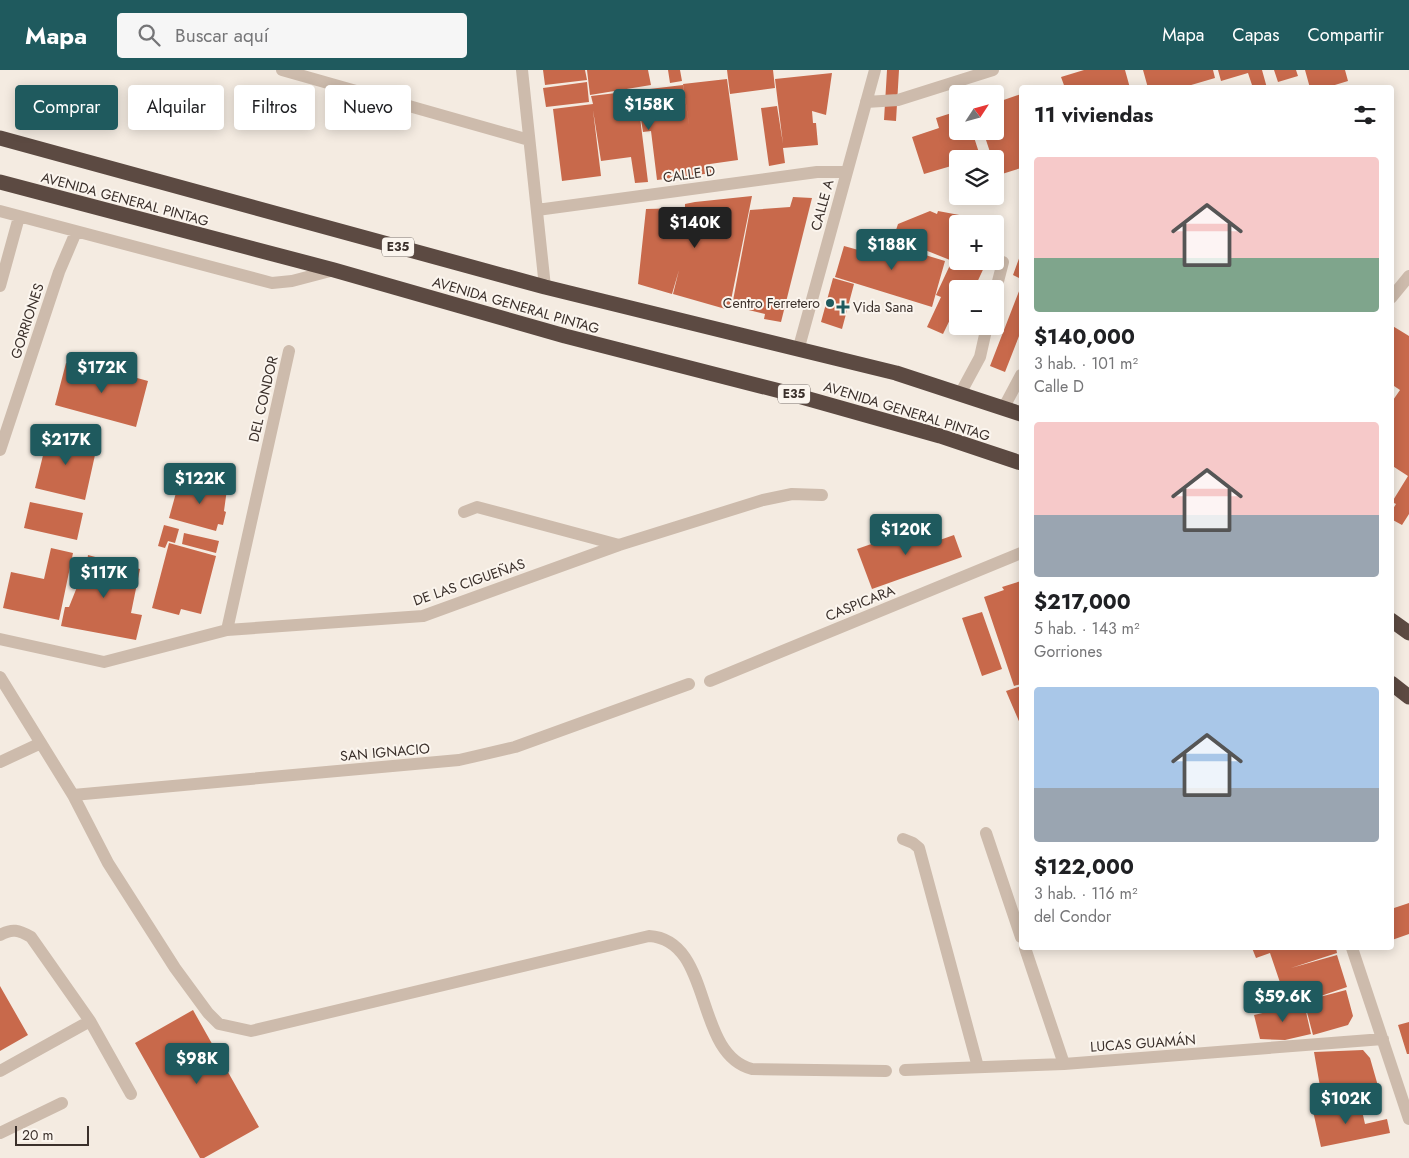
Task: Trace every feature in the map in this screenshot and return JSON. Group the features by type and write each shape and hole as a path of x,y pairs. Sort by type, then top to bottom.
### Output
{"highway":[{"name":"AVENIDA GENERAL PINTAG","path":"0,138 545,287 799,347 896,373 1019,413"},
{"name":"AVENIDA GENERAL PINTAG","path":"0,182 334,270 565,336 784,392 940,436 1019,462"},
{"path":"1394,622 1409,633"},
{"path":"1394,685 1409,696"}],"street":[{"path":"282,70 295,72 529,140"},
{"path":"522,70 545,287"},
{"name":"CALLE A","path":"799,347 875,70"},
{"path":"866,102 898,100 992,70"},
{"name":"CALLE D","path":"537,210 817,172 846,172"},
{"path":"0,212 272,283 292,281 334,270"},
{"path":"0,286 19,217"},
{"name":"GORRIONES","path":"0,450 59,272 76,232"},
{"path":"1394,294 1409,276"},
{"path":"960,394 980,357 985,335"},
{"name":"DEL CONDOR","path":"227,630 289,351"},
{"path":"1004,407 1019,379"},
{"name":"DE LAS CIGUEÑAS","path":"0,639 104,662 227,630 423,616 619,545 763,500 792,494 822,495"},
{"path":"464,512 477,507 619,545"},
{"name":"CASPICARA","path":"710,681 1019,554"},
{"path":"0,677 73,795 108,863 175,968 208,1013 219,1024 251,1031 649,936 661,937 678,947 696,979 702,999 723,1049 740,1066 752,1069 886,1070"},
{"name":"SAN IGNACIO","path":"73,795 459,760 515,747 689,684"},
{"path":"0,762 41,743"},
{"path":"986,833 1019,932"},
{"path":"903,839 914,843 918,848 978,1067"},
{"path":"0,935 8,931 19,930 31,937 90,1021 131,1094"},
{"path":"1026,950 1064,1064"},
{"path":"1353,950 1409,1119"},
{"path":"0,1071 90,1021"},
{"name":"LUCAS GUAMÁN","path":"905,1070 1064,1064 1383,1039"},
{"path":"0,1133 62,1103"}],"building":[{"path":"543,70 585,70 587,80 545,85"},
{"path":"587,70 648,70 651,85 590,95"},
{"path":"668,70 680,70 682,81 670,83"},
{"path":"727,70 773,70 775,88 730,94"},
{"path":"887,70 899,70 896,121 884,120"},
{"path":"1084,70 1125,70 1129,85 1064,85 1061,77"},
{"path":"1143,70 1213,70 1215,78 1191,85 1147,85"},
{"path":"1218,70 1262,70 1266,85 1252,85 1248,73 1221,81"},
{"path":"1274,70 1296,70 1298,76 1278,82"},
{"path":"1305,70 1345,70 1348,81 1335,85 1309,85"},
{"path":"832,73 826,115 812,111 813,123 816,123 818,145 783,148 785,163 769,166 761,108 777,106 783,144 775,79"},
{"path":"727,79 738,160 710,164 712,173 657,180 651,131 643,132 638,101 648,182 635,183 631,157 601,161 593,110 601,176 562,181 553,109 593,104 591,96 683,85 690,131 683,84"},
{"path":"587,82 589,102 546,107 543,88"},
{"path":"1019,95 1019,169 1004,173 1004,150 989,150 986,140 1004,140 1004,100"},
{"path":"949,114 949,140 975,140 978,150 949,150 949,167 924,174 912,137 939,128 936,118"},
{"path":"752,196 729,310 673,294 679,270 672,294 638,284 646,209 685,208 685,204 695,202"},
{"path":"793,197 812,198 781,322 764,319 765,314 732,306 750,210 790,207"},
{"path":"930,211 937,214 938,211 959,215 949,215 949,260 920,248 923,241 896,230 898,224"},
{"path":"866,237 945,261 932,307 835,277 844,246 862,251"},
{"path":"1019,258 1019,278 1013,275"},
{"path":"949,267 949,270 983,270 978,280 949,280 949,322 943,334 927,327 941,297 936,295"},
{"path":"833,278 854,284 842,329 821,322"},
{"path":"1019,291 1019,336 1005,372 990,366 1002,335 1004,335 1004,330"},
{"path":"1394,327 1409,336 1409,514 1402,525 1394,521 1394,507 1396,504 1394,503 1394,499 1408,476 1394,467 1394,399 1400,390 1394,386"},
{"path":"66,363 107,374 108,370 148,381 136,427 55,405"},
{"path":"49,431 97,446 85,500 35,488"},
{"path":"190,478 227,489 224,511 226,512 223,525 218,524 216,531 169,518 179,482 188,485"},
{"path":"30,502 83,513 77,540 24,528"},
{"path":"164,525 179,529 175,543 168,541 165,548 158,546"},
{"path":"920,527 924,535 931,532 934,542 954,535 962,557 872,589 857,549"},
{"path":"184,533 219,541 216,553 182,544"},
{"path":"169,543 216,556 201,614 181,609 179,615 152,608"},
{"path":"51,548 73,553 59,620 3,608 11,572 44,579"},
{"path":"88,555 140,569 131,613 142,615 136,640 61,626 65,607 69,607 79,582 74,580 78,561 87,562"},
{"path":"1019,582 1019,685 1014,686 984,597 1004,590 1002,587"},
{"path":"982,612 1002,669 982,676 962,618"},
{"path":"1019,687 1019,721 1006,691"},
{"path":"1409,903 1409,934 1394,939 1394,908"},
{"path":"1253,950 1336,950 1337,953 1291,968 1337,955 1347,987 1312,999 1346,990 1353,1016 1348,1025 1313,1035 1304,1001 1288,1006 1270,953 1256,958"},
{"path":"0,986 28,1035 0,1051"},
{"path":"1304,1003 1311,1034 1285,1040 1260,1039 1254,1015"},
{"path":"193,1010 259,1127 204,1158 200,1158 135,1043"},
{"path":"1409,1022 1409,1054 1407,1054 1398,1025"},
{"path":"1363,1050 1370,1058 1378,1086 1322,1098 1314,1052"},
{"path":"1360,1102 1365,1124 1387,1119 1390,1133 1321,1147 1313,1111"}],"place":[{"name":"Centro Ferretero","path":"830,303"},
{"name":"Vida Sana","path":"843,307"}]}
